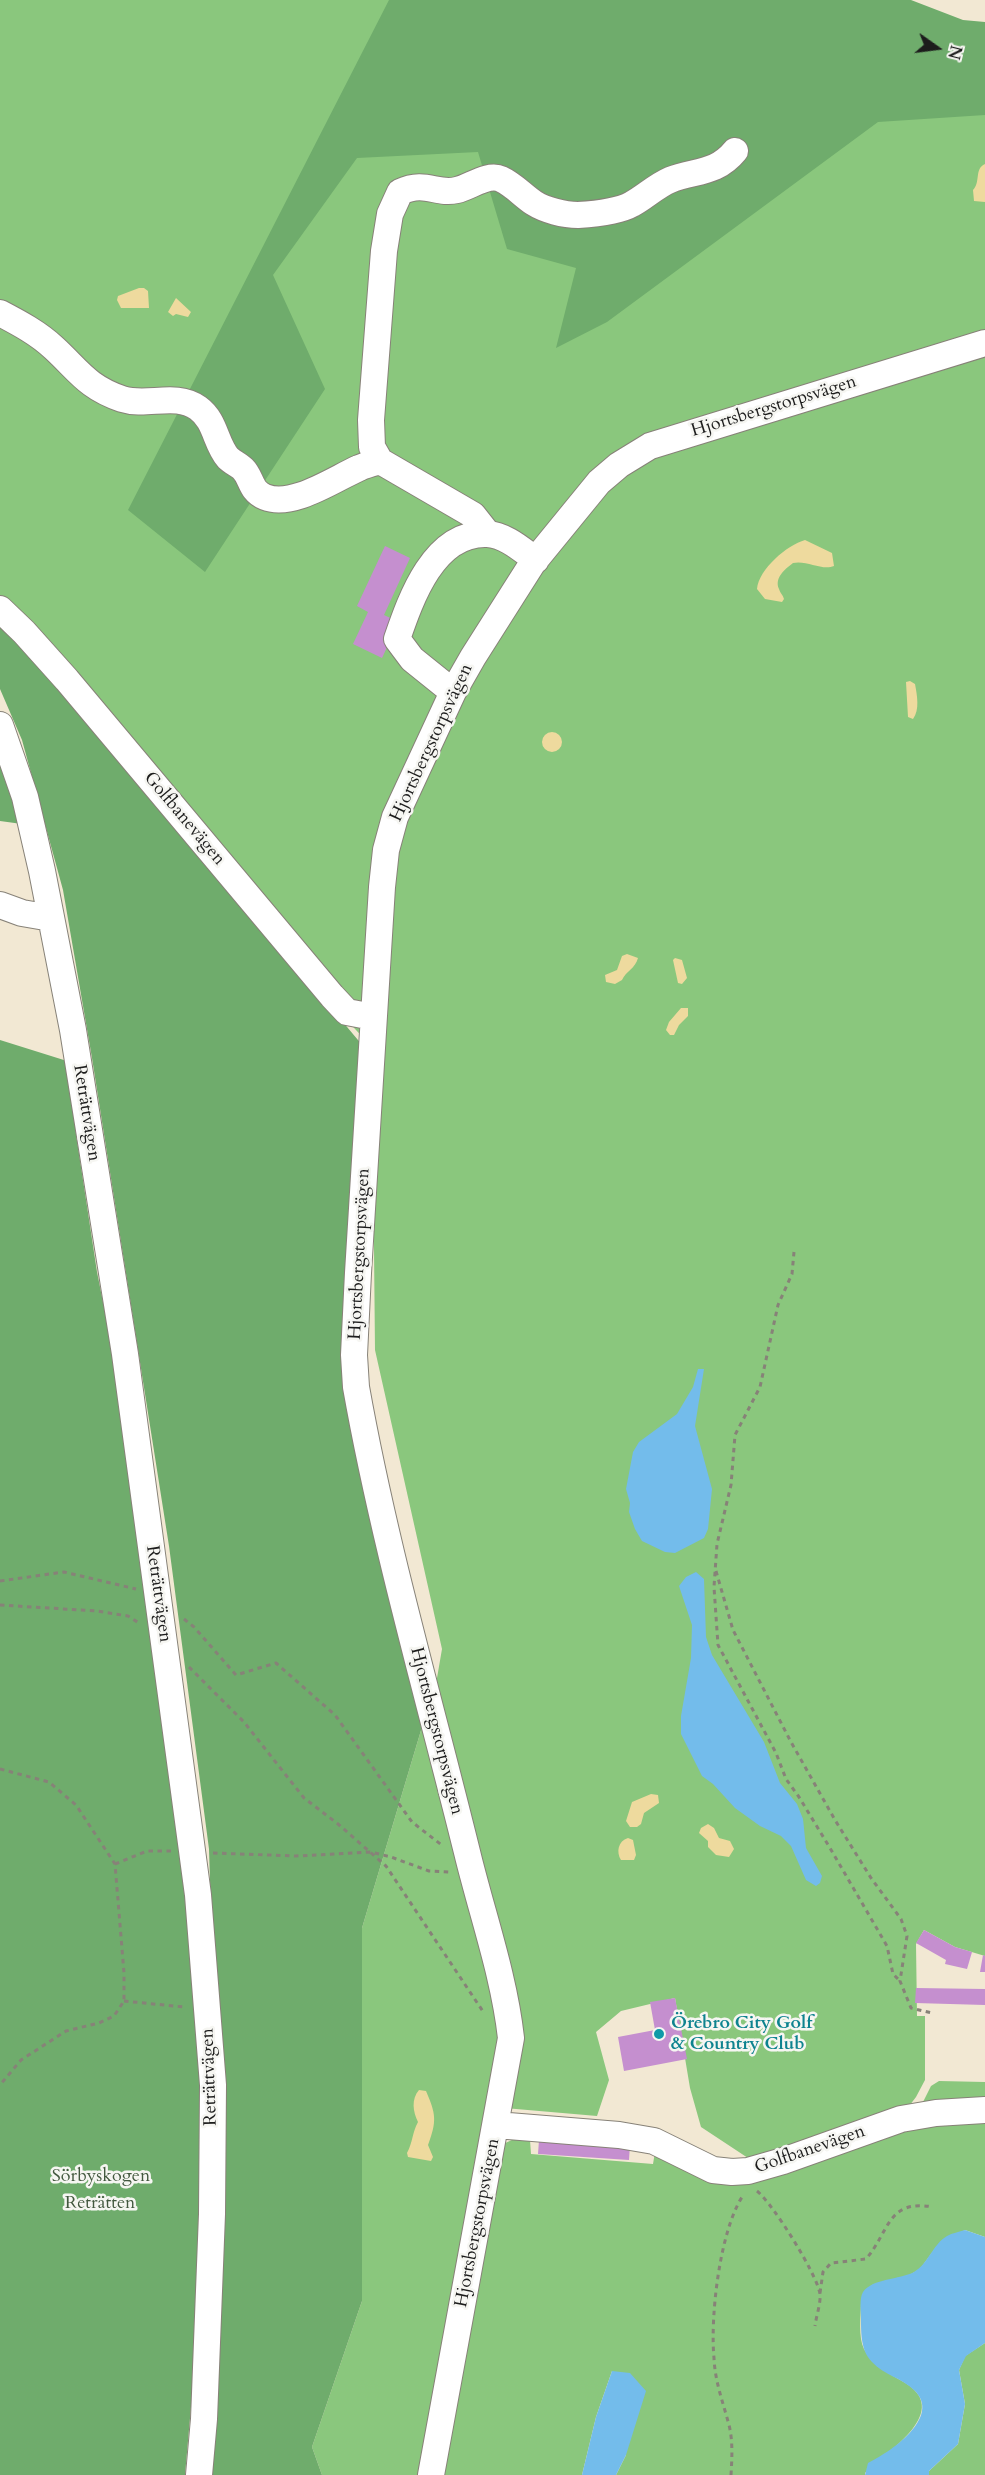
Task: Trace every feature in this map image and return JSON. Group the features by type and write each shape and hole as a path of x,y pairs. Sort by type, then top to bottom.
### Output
{"street":[{"path":"488,534 473,515 380,461 372,447 372,409 384,251 390,214 400,192 414,185 454,191 498,177 535,204 554,211 577,215 586,214 630,206 669,181 714,169 727,162 735,151"},
{"path":"0,313 28,327 53,347 81,377 103,392 126,400 181,400 198,408 212,423 228,458 245,470 252,488 265,497 279,498 306,494 359,467 380,461"},
{"name":"Hjortsbergstorpsvägen","path":"431,2475 507,2070 510,2029 493,1947 408,1621 356,1387 354,1343 373,1017 386,850 395,817 453,692 501,611 536,560 599,482 618,465 650,446 985,343"},
{"path":"453,692 412,659 397,639 408,604 436,557 463,538 488,534 508,540 536,560"},
{"name":"Golfbanevägen","path":"0,609 67,680 347,1012 373,1017"},
{"name":"Reträttvägen","path":"0,725 25,797 73,1030 125,1354 192,1851 213,2085 212,2214 204,2419 199,2475"},
{"path":"0,905 22,913 51,918"},
{"name":"Golfbanevägen","path":"496,2125 619,2135 654,2141 713,2170 732,2172 749,2178 901,2119 936,2113 985,2110"}],"path":[{"path":"794,1252 792,1274 778,1305 760,1387 735,1435 731,1485 717,1544 715,1567 718,1645 772,1744 786,1779 818,1827 887,1946 893,1974 900,1981 911,2008 932,2013"},
{"path":"715,1567 733,1630 791,1742 865,1869 901,1918 908,1936 900,1981"},
{"path":"0,1581 64,1572 150,1592 194,1627 237,1675 276,1663 334,1715 412,1822 471,1867"},
{"path":"0,1605 128,1616 164,1640 244,1722 304,1798 386,1866 490,2022"},
{"path":"0,1769 49,1782 76,1805 115,1864 124,1962 124,2001 114,2016 99,2023 66,2031 21,2060 0,2085"},
{"path":"115,1864 147,1851 296,1856 371,1852 429,1870 453,1873 471,1867"},
{"path":"124,2001 207,2010"},
{"path":"731,2475 730,2426 719,2393 713,2357 716,2301 723,2248 730,2220 749,2178 785,2227 820,2294"},
{"path":"815,2326 824,2272 831,2263 866,2259 893,2216 904,2207 918,2205 933,2207"}],"green space":[{"path":"0,0 863,0 985,41 985,1956 955,1947 924,1930 916,1944 917,2016 925,2016 925,2080 916,2097 903,2114 761,2163 748,2158 701,2127 690,2088 675,1998 621,2011 596,2032 609,2080 597,2116 493,2107 425,2475 322,2475 312,2447 362,2301 362,1928 422,1727 432,1707 442,1649 375,1350 372,1047 289,959 0,600"},
{"path":"389,0 911,0 963,20 985,22 985,115 878,122 607,322 556,348 576,268 507,249 478,152 357,158 273,275 325,389 205,572 128,510"},
{"path":"0,613 363,1046 352,1385 422,1727 362,1928 362,2301 312,2447 322,2475 205,2475 214,2007 209,1849 169,1546 92,1058 63,890 22,740 0,689"},
{"path":"0,746 22,824 0,821"},
{"name":"Sörbyskogen","path":"0,1040 67,1061 97,1272 117,1372 188,1851 204,2165 201,2293 185,2475 0,2475"},
{"path":"939,2081 985,2082 985,2104 919,2110 931,2086"},
{"path":"985,2117 985,2237 965,2230 937,2246 920,2269 861,2303 860,2326 864,2349 880,2368 917,2392 922,2405 920,2417 912,2430 865,2475 616,2475 626,2455 612,2371 596,2417 582,2475 436,2475 499,2146 514,2139 530,2140 531,2154 653,2164 655,2152 691,2168"},
{"path":"985,2343 985,2475 929,2475 929,2471 958,2444 965,2404 959,2370 965,2356"}],"sand":[{"path":"985,164 985,202 974,201 973,190 977,183 978,172"},
{"path":"139,288 148,291 149,308 121,308 117,300 118,296"},
{"path":"176,298 191,312 188,317 176,314 173,316 168,312"},
{"path":"805,540 832,553 834,566 793,563 778,581 779,590 784,599 782,602 765,599 757,589 768,566 782,552"},
{"path":"910,681 915,684 917,698 917,711 913,719 908,717 906,682"},
{"path":"552,732 559,735 562,742 559,749 552,752 545,749 542,742 545,735"},
{"path":"627,954 638,958 635,965 622,980 615,984 606,982 605,975 617,970 622,956"},
{"path":"675,958 682,960 687,978 682,984 678,983 673,960"},
{"path":"681,1008 688,1008 688,1016 679,1025 674,1035 670,1035 666,1030 669,1022"},
{"path":"651,1794 658,1795 659,1803 644,1813 641,1824 637,1827 630,1827 626,1821 632,1802"},
{"path":"708,1824 714,1828 719,1838 730,1841 734,1849 729,1857 716,1855 708,1847 708,1841 699,1833 701,1828"},
{"path":"628,1838 633,1840 636,1855 634,1860 621,1860 619,1847"},
{"path":"419,2090 426,2091 432,2106 434,2123 428,2145 433,2157 431,2161 408,2157 407,2153 418,2122 414,2106"}],"water":[{"path":"698,1369 704,1369 695,1426 712,1489 708,1529 704,1538 675,1553 665,1552 642,1541 629,1512 630,1503 626,1489 633,1452 639,1442 677,1414 693,1387"},
{"path":"696,1572 704,1579 706,1637 712,1655 764,1742 780,1783 797,1804 803,1819 806,1848 822,1876 820,1883 816,1886 806,1880 791,1846 781,1836 760,1826 735,1808 713,1784 702,1776 681,1734 681,1716 691,1658 692,1625 679,1586 686,1577"},
{"path":"965,2230 985,2237 985,2343 966,2356 959,2370 965,2404 958,2444 929,2471 929,2475 865,2475 868,2463 888,2451 910,2433 922,2411 921,2400 914,2390 868,2358 862,2342 861,2330 860,2305 863,2292 873,2284 914,2272 942,2240 951,2234"},
{"path":"612,2371 630,2373 646,2391 626,2455 616,2475 582,2475 596,2417"}],"building":[{"path":"385,546 410,558 384,615 399,622 382,658 353,644 368,612 357,606"},
{"path":"924,1930 955,1947 972,1952 967,1969 945,1964 946,1960 916,1943"},
{"path":"983,1955 985,1956 985,1972 980,1972"},
{"path":"916,1988 985,1989 985,2005 915,2003"},
{"name":"Örebro City Golf & Country Club","path":"675,1998 687,2059 624,2071 618,2037 655,2030 650,2002"},
{"path":"539,2140 630,2145 629,2160 538,2154"}],"place":[{"name":"Örebro City Golf & Country Club","path":"659,2034"}],"park label":[{"name":"Reträtten","path":"100,2204"}]}
